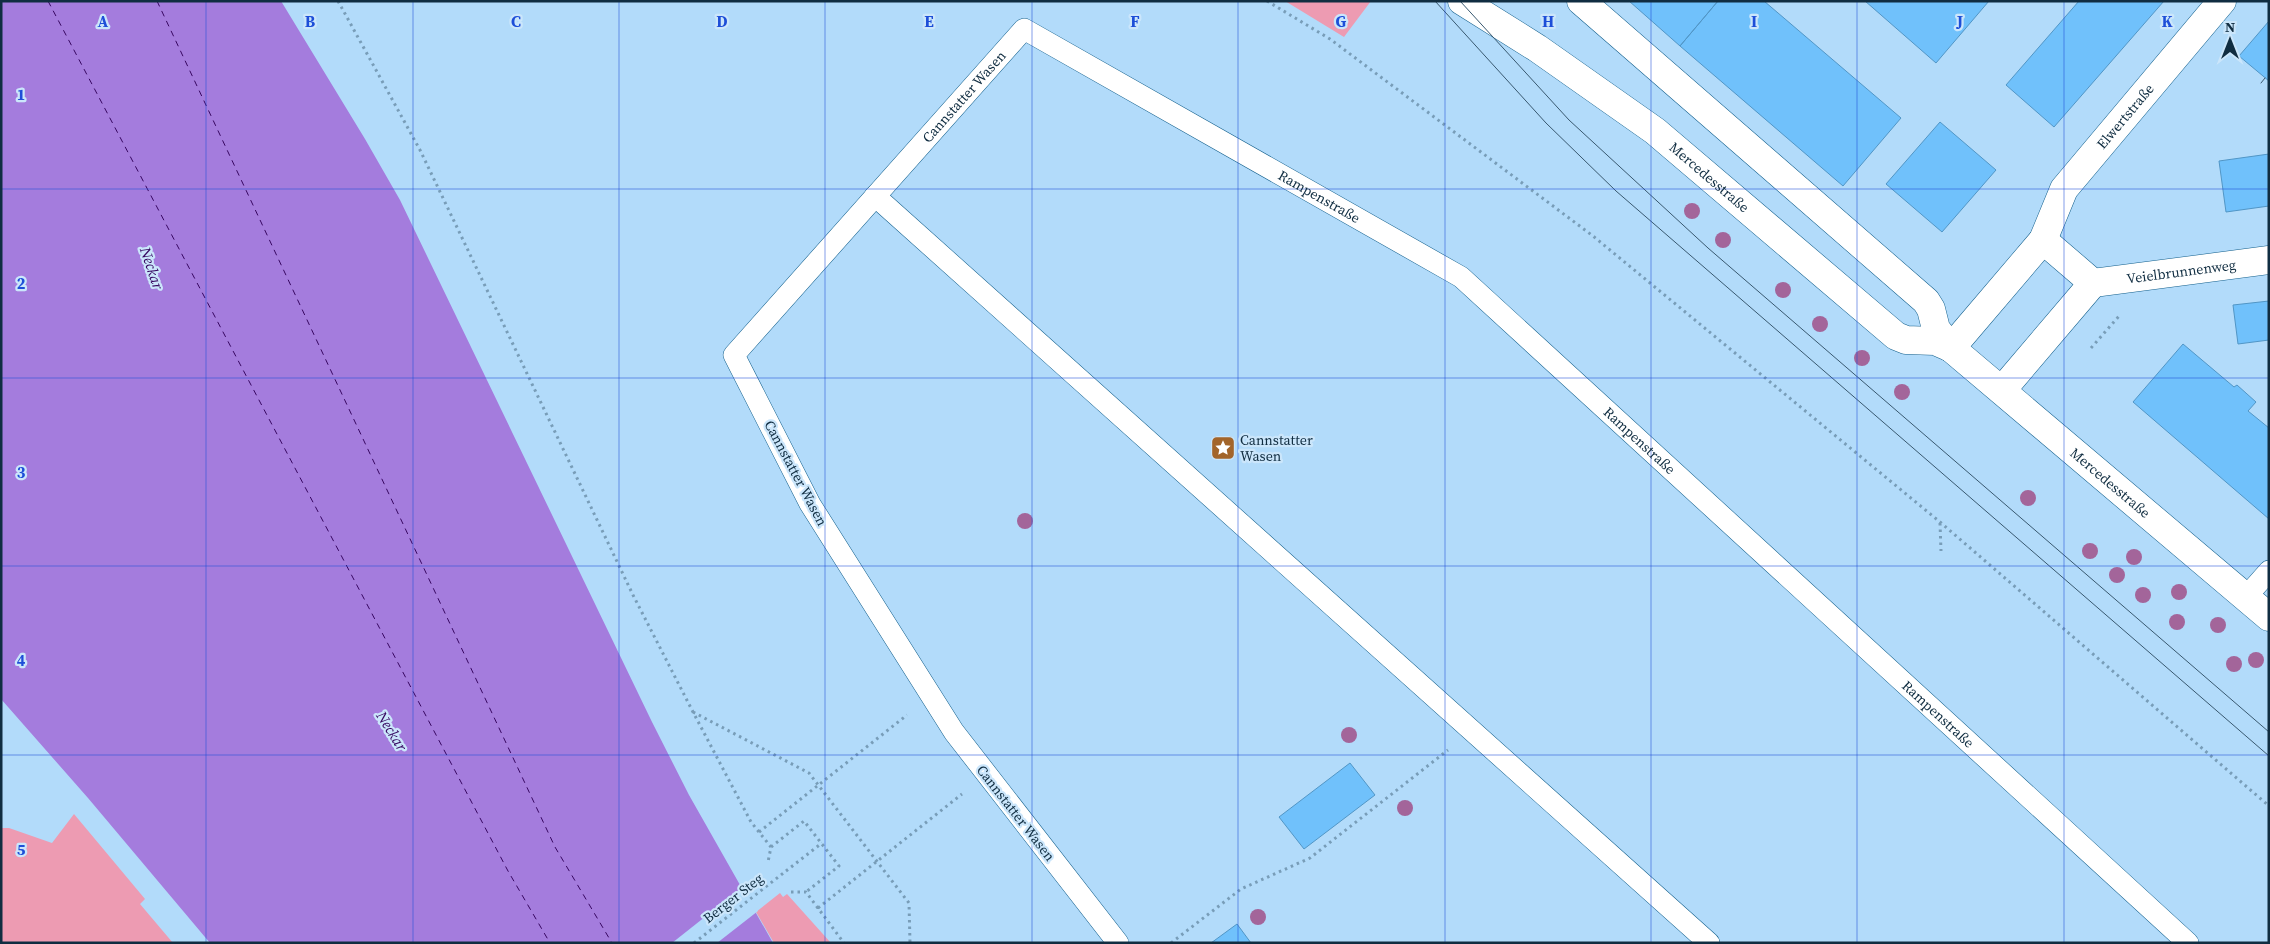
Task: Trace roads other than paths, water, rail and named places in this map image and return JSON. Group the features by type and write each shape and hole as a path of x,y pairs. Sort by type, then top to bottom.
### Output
{"main road":[{"name":"Mercedesstraße","path":"1462,1 1538,48 1655,131 1896,336 1906,340 1935,341 1951,348"},
{"name":"Mercedesstraße","path":"1581,1 1926,301 1931,308 1936,329 1951,348 2269,616"},
{"name":"Elwertstraße","path":"1951,348 2043,240 2064,189 2222,1"},
{"path":"2002,390 2092,283 2043,240"},
{"name":"Veielbrunnenweg","path":"2092,283 2269,260"}],"lane":[{"name":"Cannstatter Wasen","path":"1024,29 734,355 810,504 954,732 1118,943"},
{"name":"Rampenstraße","path":"1024,29 1460,277 2188,943"},
{"path":"875,196 1709,943"},
{"path":"2246,598 2269,571"}],"water":[{"name":"Neckar","path":"1,1 281,1 400,200 652,722 689,795 773,943 210,943 88,798 1,699"}],"tram line":[{"path":"1435,1 1546,123 1616,191 2269,756"},
{"path":"1460,1 1569,120 1708,248 2269,732"},
{"path":"2261,83 2265,78"}],"place":[{"name":"Cannstatter Wasen","path":"1223,448"}]}
